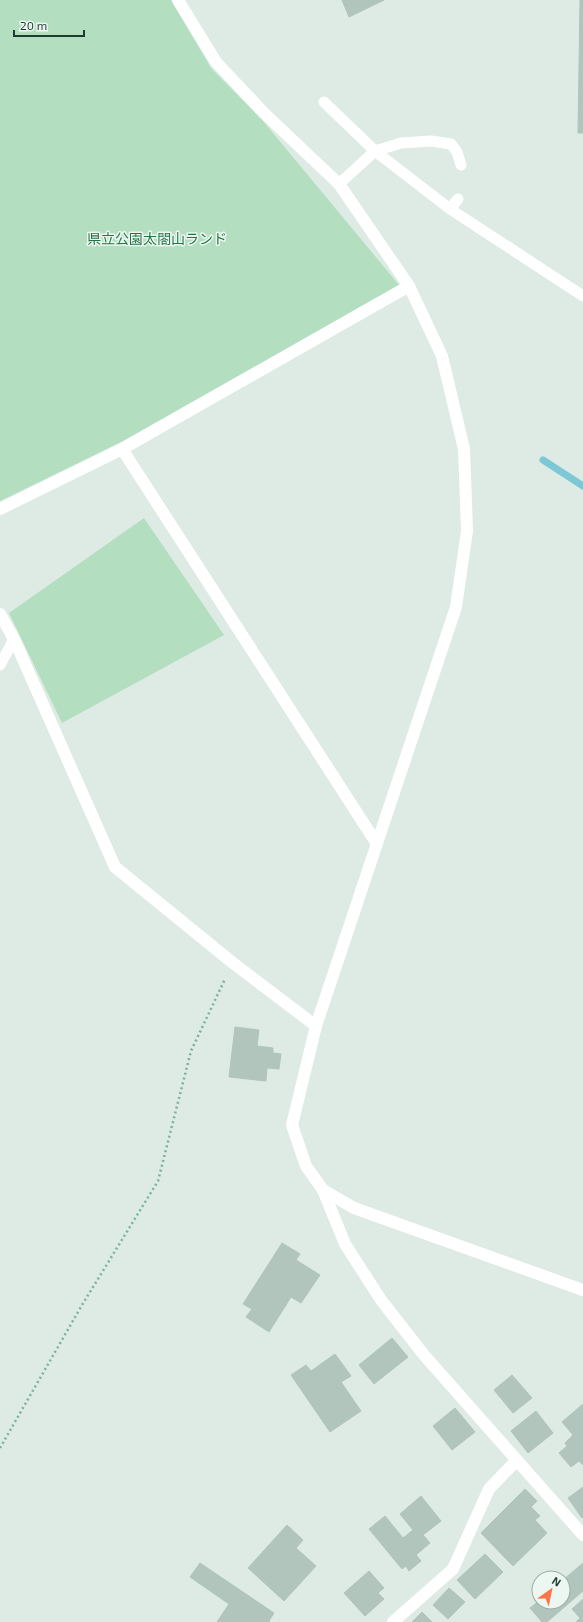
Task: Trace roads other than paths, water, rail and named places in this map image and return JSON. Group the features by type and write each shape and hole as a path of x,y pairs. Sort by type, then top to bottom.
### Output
{"street":[{"path":"178,0 216,62 264,113 339,184 409,286 442,356 464,449 467,531 456,607 316,1026 292,1125 306,1166 323,1190 345,1244 381,1300 424,1355 516,1461 583,1535"},
{"path":"0,509 122,449 409,286"},
{"path":"122,449 377,844"},
{"path":"0,614 14,639 115,867 233,963 316,1026"},
{"path":"323,1190 354,1208 583,1290"},
{"path":"393,1622 453,1569 489,1489 516,1461"}],"lane":[{"path":"324,102 375,151 450,209 583,296"},
{"path":"339,184 375,151 401,143 431,141 450,144 457,152 461,165"},
{"path":"450,209 458,199"},
{"path":"0,665 14,639"}],"waterway":[{"path":"543,460 583,486"}],"park label":[{"name":"県立公園太閤山ランド","path":"157,239"}]}
